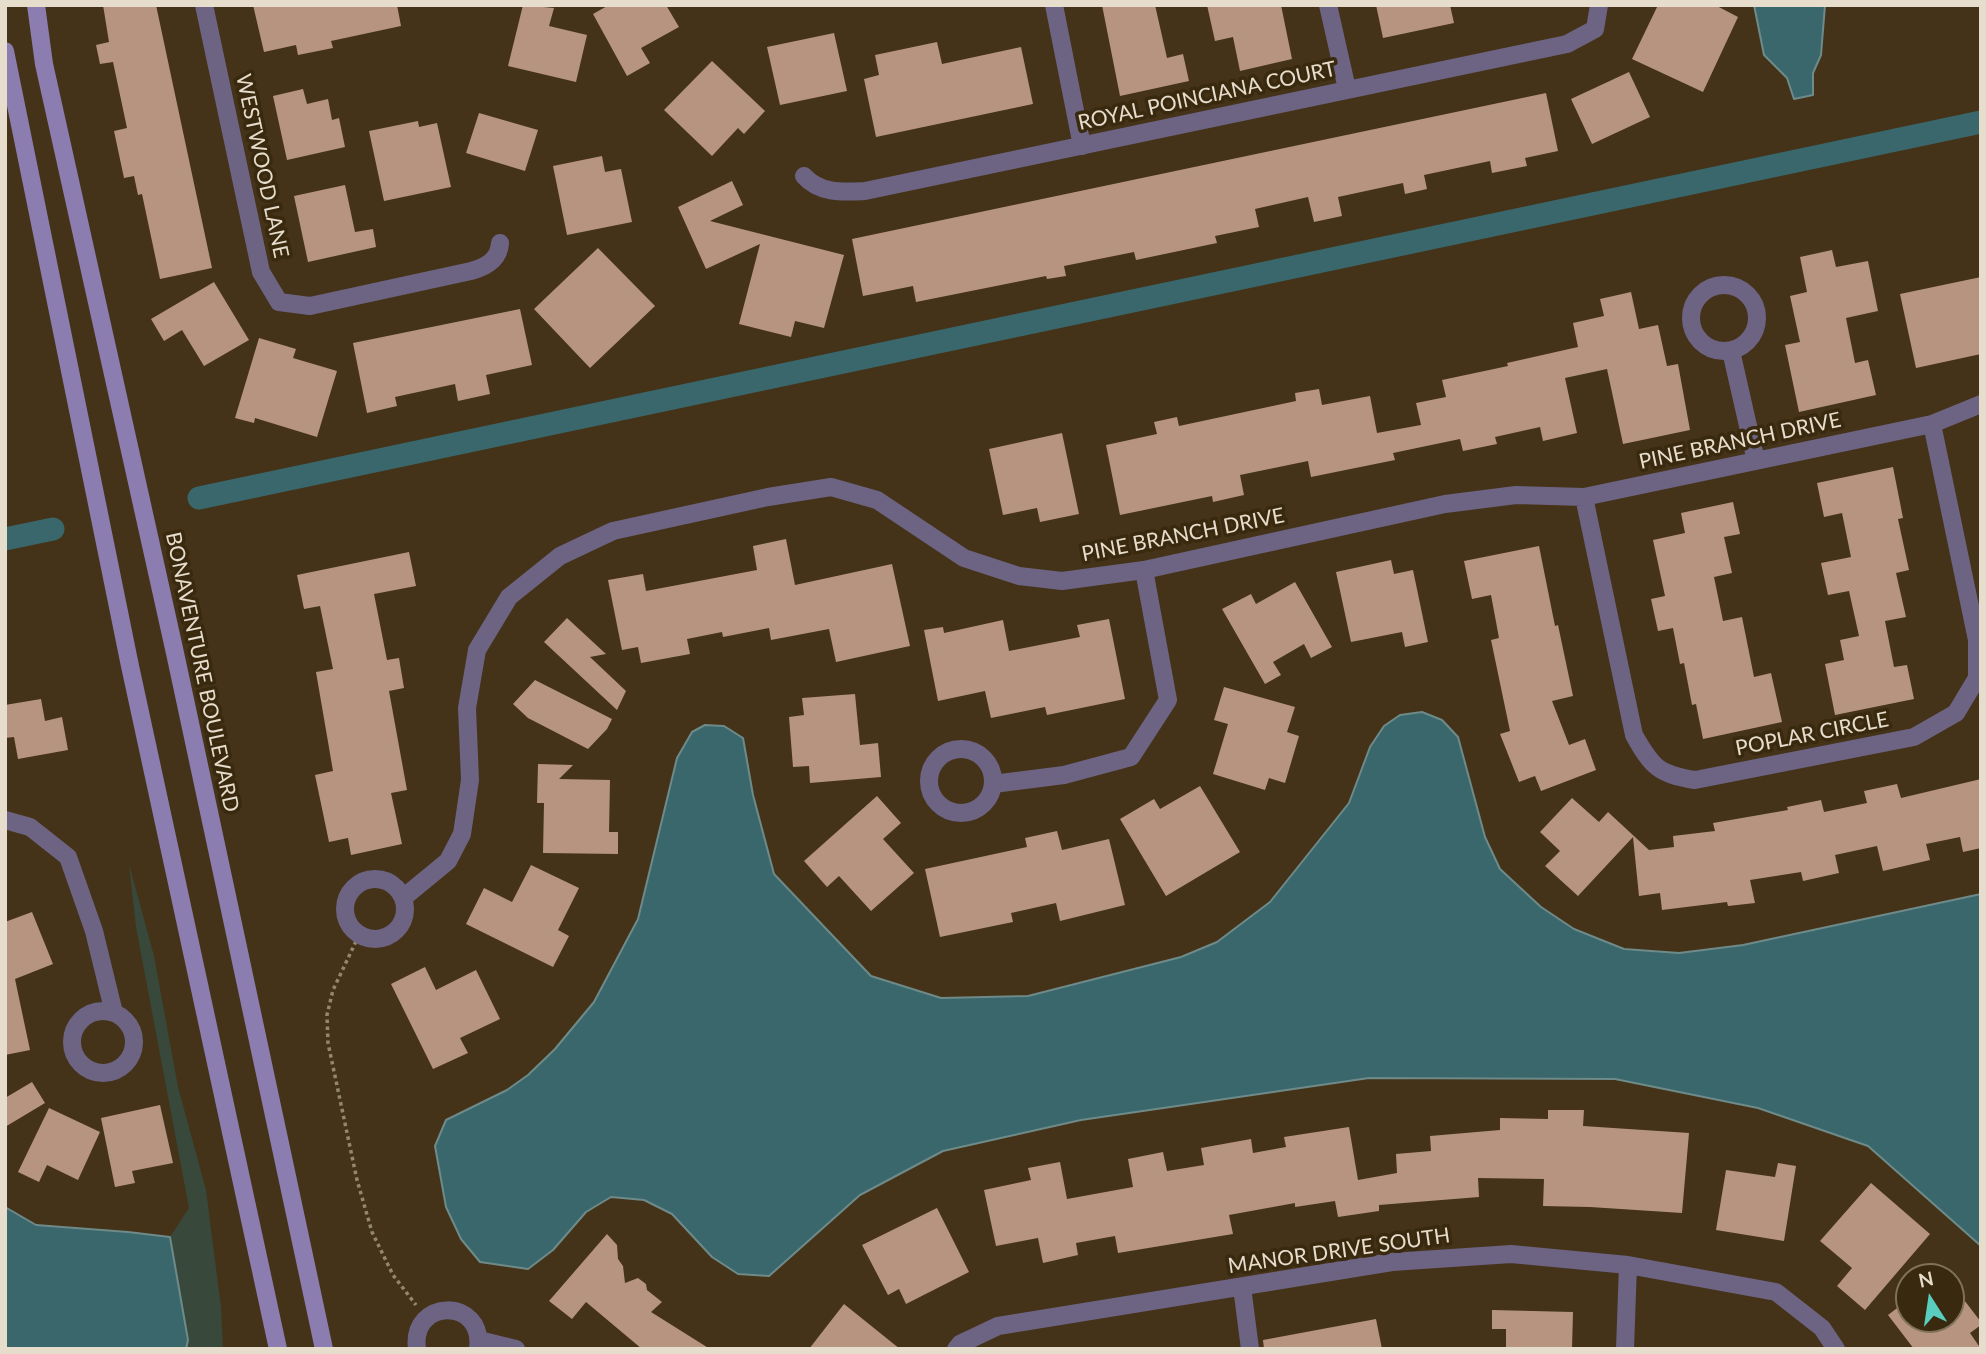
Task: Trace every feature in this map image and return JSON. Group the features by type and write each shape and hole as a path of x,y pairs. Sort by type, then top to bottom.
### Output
{"main road":[{"name":"BONAVENTURE BOULEVARD","path":"36,5 44,64 178,667 324,1349"},
{"path":"5,51 130,666 278,1349"}],"street":[{"name":"WESTWOOD LANE","path":"205,5 261,272 279,302 310,306 471,271 490,263 497,256 500,243"},
{"path":"1054,5 1082,146"},
{"path":"1328,5 1347,89"},
{"name":"ROYAL POINCIANA COURT","path":"804,177 810,183 828,190 865,191 1567,44 1595,29 1599,5"},
{"path":"1731,351 1756,461"},
{"name":"PINE BRANCH DRIVE","path":"402,898 448,861 462,834 470,780 467,708 477,650 509,597 561,556 613,531 768,497 831,487 877,500 964,558 1019,576 1062,581 1144,570 1445,503 1516,495 1584,497 1932,424 1981,404"},
{"name":"POPLAR CIRCLE","path":"1584,497 1634,735 1647,759 1668,776 1695,780 1914,737 1956,713 1977,678 1977,640 1932,424"},
{"path":"993,784 1064,775 1131,757 1168,700 1144,570"},
{"path":"5,820 30,827 68,857 94,931 114,1013"},
{"path":"373,879 390,883 402,898 404,916 394,932 377,939 359,934 352,928 345,912 349,894 356,886 373,879"},
{"name":"MANOR DRIVE SOUTH","path":"956,1349 960,1344 998,1326 1392,1262 1510,1254 1629,1265 1776,1292 1822,1328 1836,1349"},
{"path":"1625,1349 1629,1265"},
{"path":"1242,1287 1250,1349"},
{"path":"417,1349 416,1336 426,1318 434,1312 454,1310 472,1321 479,1344 516,1349"}],"path":[{"path":"359,934 333,990 327,1015 328,1043 357,1180 372,1232 393,1275 426,1318"}],"green space":[{"path":"129,864 154,956 178,1087 206,1190 221,1307 223,1349 186,1349 188,1339 170,1237 189,1208 136,927"}],"water":[{"path":"1754,5 1825,5 1821,55 1813,73 1813,95 1794,99 1787,78 1764,55"},
{"path":"1422,712 1442,720 1458,737 1485,837 1500,869 1541,907 1574,929 1624,949 1679,953 1743,945 1981,894 1981,1246 1868,1146 1758,1108 1615,1079 1369,1078 1081,1120 943,1151 860,1195 769,1276 738,1274 712,1257 672,1214 644,1200 611,1197 586,1212 553,1250 528,1269 480,1262 461,1239 446,1207 435,1146 446,1120 507,1090 528,1075 555,1049 594,1002 638,919 677,758 692,732 705,725 724,726 743,738 753,795 774,874 871,976 941,998 1028,996 1181,957 1217,942 1270,902 1349,803 1370,747 1384,726 1400,715"},
{"path":"5,1207 36,1225 170,1237 188,1340 186,1349 5,1349"}],"building":[{"path":"103,5 156,5 212,268 160,279 142,194 138,195 134,176 124,178 114,131 127,128 113,62 100,64 96,45 109,42"},
{"path":"253,5 397,5 401,26 331,41 333,48 298,55 296,45 264,52"},
{"path":"523,5 554,8 549,26 587,35 576,82 508,66"},
{"path":"609,5 666,5 679,27 641,48 650,63 627,76 593,14"},
{"path":"1102,5 1155,5 1167,58 1183,54 1189,81 1120,96"},
{"path":"1207,5 1281,5 1292,59 1240,71 1233,37 1215,41"},
{"path":"1376,5 1450,5 1454,23 1383,38"},
{"path":"1658,5 1715,5 1738,17 1703,92 1632,59"},
{"path":"834,33 847,91 780,105 767,47"},
{"path":"937,42 942,64 1021,47 1033,104 876,137 864,79 879,75 875,55"},
{"path":"712,61 765,111 744,134 738,128 712,156 664,110"},
{"path":"1629,72 1650,117 1592,144 1571,99"},
{"path":"303,89 307,104 328,99 332,120 339,118 345,147 287,160 273,96"},
{"path":"1546,93 1558,151 1525,158 1527,166 1492,173 1490,161 1424,175 1427,189 1405,194 1403,183 1338,197 1342,216 1314,222 1308,197 1255,209 1259,227 1215,236 1217,243 1136,260 1134,252 1064,266 1066,276 1047,279 1046,276 916,302 913,286 863,296 852,239"},
{"path":"479,113 538,130 525,171 466,153"},
{"path":"418,121 419,127 437,123 451,187 384,201 369,131"},
{"path":"602,156 605,172 621,169 632,222 567,235 553,166"},
{"path":"732,181 743,205 710,221 844,255 824,328 795,321 791,337 739,324 760,244 706,269 678,207"},
{"path":"345,185 355,232 373,229 376,247 308,262 294,196"},
{"path":"598,248 655,306 590,368 534,309"},
{"path":"1832,250 1836,267 1868,261 1878,311 1846,318 1855,363 1868,360 1876,395 1799,412 1785,345 1800,342 1790,296 1807,292 1800,257"},
{"path":"1981,277 1981,354 1916,368 1900,294"},
{"path":"214,282 249,340 204,366 182,330 164,341 151,319"},
{"path":"1631,292 1639,329 1658,325 1667,366 1678,364 1690,430 1623,444 1607,369 1565,378 1577,433 1543,441 1540,427 1495,437 1497,444 1463,451 1460,439 1393,453 1395,460 1311,477 1308,461 1240,475 1244,495 1213,502 1212,496 1120,515 1106,445 1157,434 1154,422 1177,417 1179,426 1296,401 1295,393 1319,389 1322,405 1370,396 1377,433 1421,425 1416,403 1446,397 1442,380 1578,347 1573,323 1604,316 1600,299"},
{"path":"520,309 532,365 486,375 490,394 458,401 455,384 395,397 397,406 367,413 353,343"},
{"path":"259,338 296,349 293,358 337,371 317,437 255,418 254,423 235,418"},
{"path":"1062,433 1079,514 1040,522 1037,508 1003,515 989,449"},
{"path":"1893,467 1903,518 1898,519 1909,570 1896,573 1906,617 1885,621 1894,667 1907,665 1914,699 1835,715 1825,664 1844,660 1840,640 1859,636 1849,591 1828,595 1821,563 1851,557 1842,513 1824,517 1817,483"},
{"path":"1733,502 1740,534 1724,537 1732,573 1714,577 1723,621 1742,617 1754,677 1771,673 1782,722 1703,739 1696,704 1692,705 1684,663 1680,664 1673,628 1658,631 1651,599 1665,596 1653,540 1685,533 1681,513"},
{"path":"786,539 795,585 892,564 910,646 836,662 829,629 771,640 769,628 723,637 722,632 687,639 690,654 641,663 638,647 622,650 608,580 643,574 646,591 757,570 753,546"},
{"path":"1539,546 1573,696 1552,701 1569,745 1585,739 1596,770 1541,791 1535,776 1519,782 1500,734 1510,731 1491,640 1499,638 1491,595 1472,599 1464,561"},
{"path":"409,552 416,586 374,594 387,660 399,658 404,688 389,691 407,790 391,793 402,844 351,855 348,838 329,842 315,775 333,771 316,672 333,669 320,606 304,609 297,575"},
{"path":"1391,560 1394,574 1413,570 1428,642 1405,647 1402,632 1351,642 1336,572"},
{"path":"1295,582 1332,647 1311,658 1304,644 1273,662 1281,675 1265,684 1222,609 1251,594 1256,604"},
{"path":"567,618 606,654 590,657 626,691 617,710 544,642"},
{"path":"1109,619 1125,699 1047,715 1045,707 991,718 985,691 938,701 924,630 943,627 944,633 1003,620 1009,651 1080,637 1077,625"},
{"path":"535,680 612,719 607,729 588,749 528,718 513,704"},
{"path":"1224,687 1295,707 1287,732 1299,736 1285,783 1269,778 1265,790 1213,774 1228,724 1214,720"},
{"path":"855,694 860,745 878,743 881,777 810,783 809,766 793,767 789,717 804,715 802,698"},
{"path":"41,699 45,721 62,717 68,750 18,759 14,737 5,738 5,705"},
{"path":"538,764 573,765 559,779 610,780 609,832 618,832 618,854 543,853 544,803 537,803"},
{"path":"1981,779 1981,848 1963,852 1960,837 1926,844 1930,860 1883,871 1877,846 1835,855 1839,873 1803,881 1801,872 1750,880 1755,903 1728,906 1727,902 1662,910 1660,893 1639,896 1633,837 1578,896 1545,866 1560,851 1540,832 1572,798 1599,822 1608,812 1649,850 1674,847 1673,836 1715,831 1713,823 1788,810 1787,807 1821,800 1824,812 1867,803 1864,791 1897,784 1901,798"},
{"path":"1200,786 1240,852 1166,896 1120,819 1154,799 1160,809"},
{"path":"877,796 901,823 883,839 914,873 871,911 839,876 827,887 804,861"},
{"path":"1057,831 1062,850 1109,839 1125,905 1060,921 1056,903 1011,913 1013,922 940,937 925,869 1027,847 1025,838"},
{"path":"531,865 579,888 558,930 569,936 553,967 466,924 484,888 512,902"},
{"path":"32,912 53,964 15,979 30,1050 5,1055 5,922"},
{"path":"425,967 436,990 476,970 500,1019 460,1038 468,1053 433,1069 391,984"},
{"path":"32,1082 45,1103 5,1127 5,1098"},
{"path":"160,1105 173,1163 132,1171 135,1183 115,1187 101,1118"},
{"path":"49,1108 100,1132 78,1180 47,1165 39,1182 18,1172"},
{"path":"1548,1110 1584,1110 1583,1126 1689,1133 1682,1213 1543,1206 1544,1179 1478,1178 1479,1197 1379,1205 1379,1211 1338,1217 1335,1201 1295,1207 1295,1203 1229,1215 1233,1234 1118,1253 1115,1236 1076,1243 1078,1255 1043,1263 1038,1238 996,1246 984,1190 1031,1180 1028,1168 1060,1162 1067,1199 1133,1187 1128,1159 1163,1152 1167,1171 1204,1165 1201,1148 1251,1139 1253,1153 1286,1147 1284,1137 1349,1127 1358,1180 1397,1173 1396,1154 1431,1151 1430,1136 1500,1130 1500,1118 1548,1119"},
{"path":"1778,1163 1796,1166 1784,1241 1716,1230 1726,1170 1775,1177"},
{"path":"1871,1183 1930,1234 1905,1263 1895,1263 1895,1275 1865,1310 1837,1286 1852,1268 1820,1241"},
{"path":"937,1208 969,1272 906,1304 899,1289 888,1295 862,1245"},
{"path":"607,1234 617,1245 625,1283 638,1278 646,1284 647,1290 662,1302 651,1312 710,1349 642,1349 586,1302 572,1319 549,1301"},
{"path":"1965,1301 1981,1322 1981,1325 1970,1333 1981,1349 1914,1349 1902,1333 1965,1333"},
{"path":"844,1304 900,1349 809,1349"},
{"path":"1492,1310 1573,1312 1572,1349 1506,1349 1506,1329 1492,1329"},
{"path":"1895,1310 1895,1324 1888,1315"},
{"path":"1376,1319 1382,1349 1264,1349 1263,1340"}],"waterway":[{"path":"199,498 1981,122"},
{"path":"5,539 53,529"}]}
